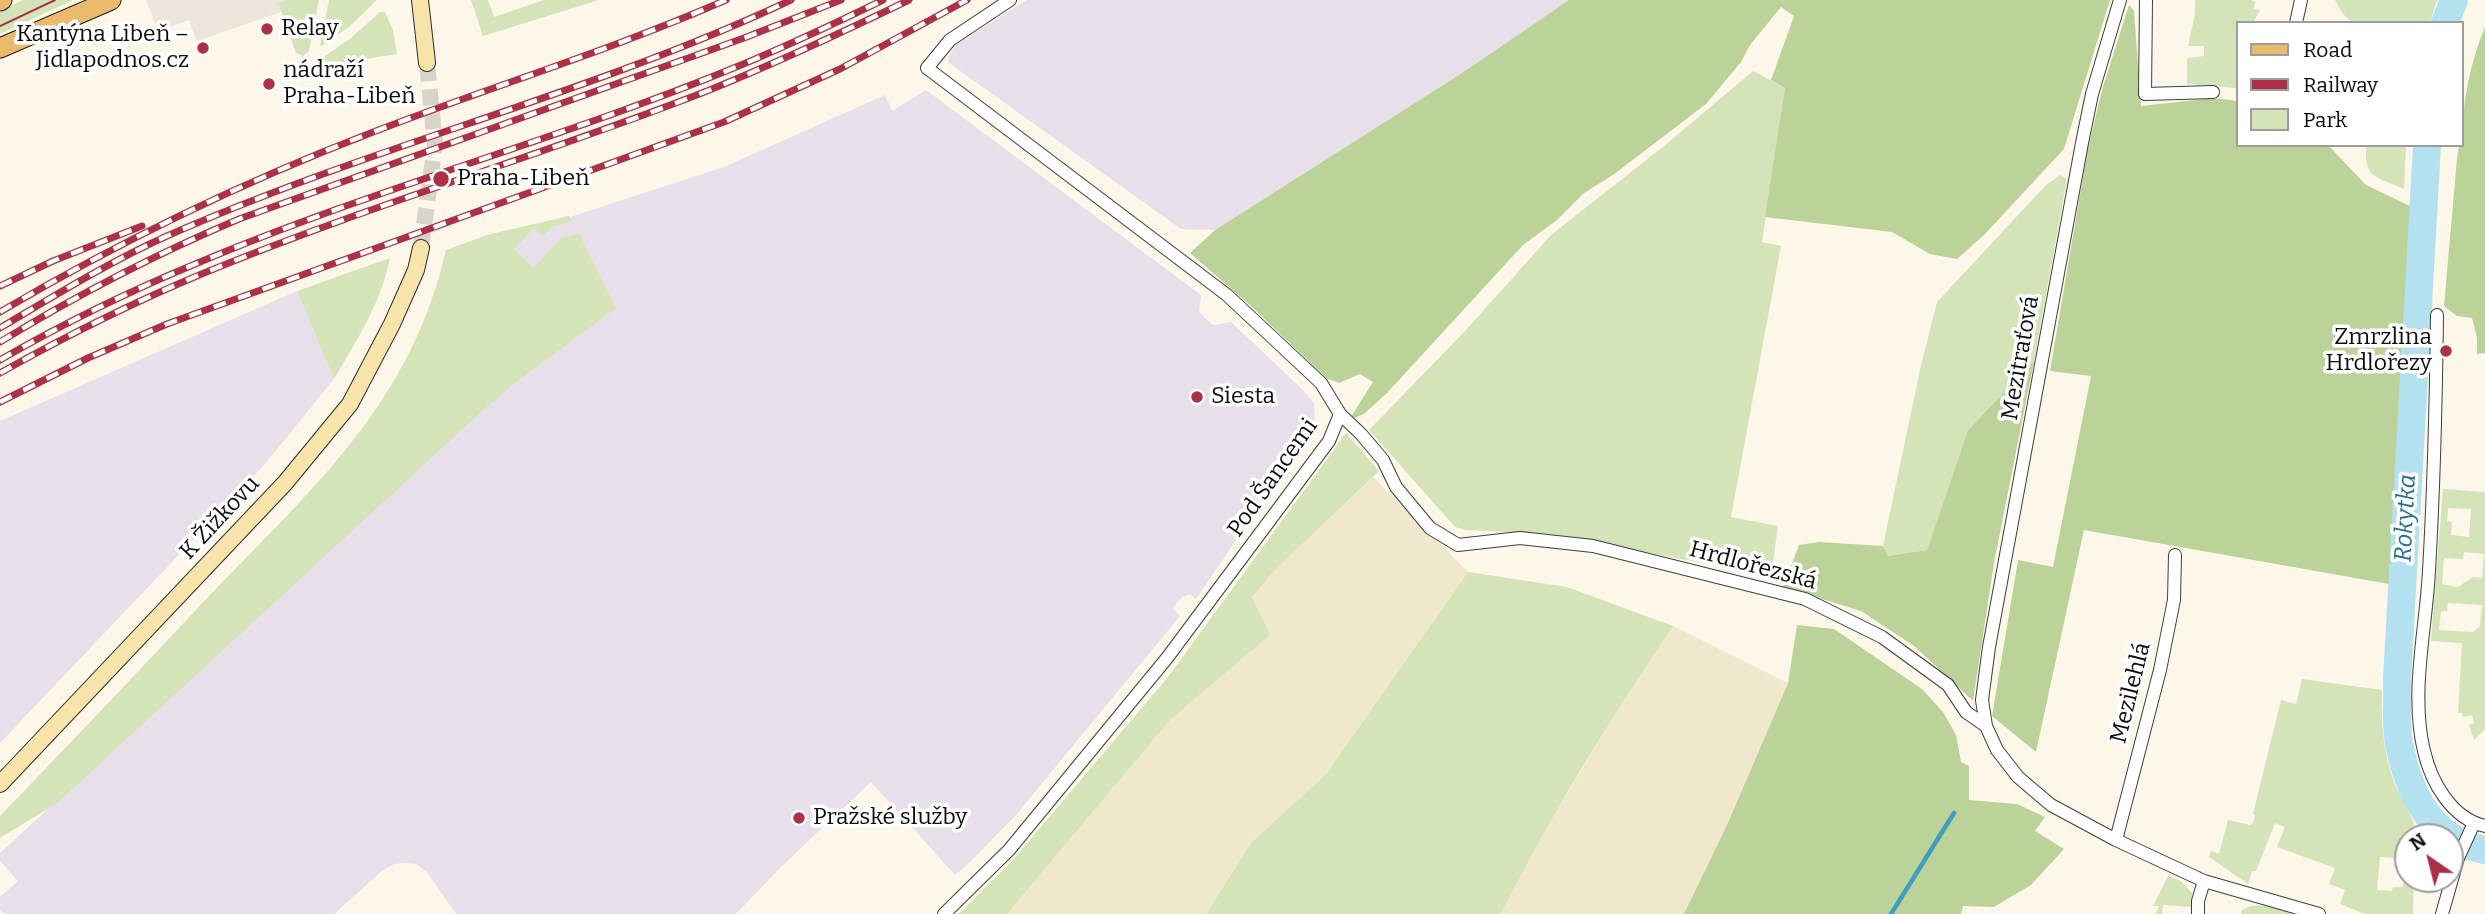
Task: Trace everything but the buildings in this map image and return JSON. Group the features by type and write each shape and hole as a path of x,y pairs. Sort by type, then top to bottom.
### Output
{"main road":[{"path":"0,48 111,0"},
{"path":"420,0 427,63"},
{"name":"K Žižkovu","path":"0,784 285,483 350,404 393,324 416,271 421,248"}],"street":[{"name":"Pod Šancemi","path":"944,914 1009,850 1167,658 1329,441 1340,414 1321,383 1227,295 927,68 950,40 1010,0"},
{"name":"Mezitraťová","path":"1986,726 1982,700 1989,647 2077,170 2092,94 2120,0"},
{"path":"2146,0 2145,94 2213,92"},
{"path":"2296,21 2301,0"},
{"path":"2437,315 2429,560 2418,719 2424,751 2434,779 2453,807 2477,826 2458,858 2442,914"},
{"name":"Hrdlořezská","path":"1340,414 1361,433 1383,460 1396,486 1430,528 1458,544 1520,538 1593,546 1805,599 1882,636 1948,685 1966,712 1986,726 1997,750 2026,785 2050,805 2204,881 2319,914"},
{"name":"Mezilehlá","path":"2116,839 2160,670 2174,600 2175,555"},
{"path":"2197,914 2204,881"}],"shaded area":[{"path":"146,0 287,0 278,3 281,12 197,41 189,20 158,31"},
{"path":"1027,0 1569,0 1462,73 1215,230 1181,229 949,63 948,57 957,44"},
{"path":"926,90 1201,295 1199,311 1205,318 1213,325 1231,322 1314,403 1315,424 1196,599 1190,594 1182,597 1173,608 1180,616 1015,816 968,864 955,875 871,782 782,866 736,914 456,914 427,872 416,864 405,863 394,864 383,870 334,914 4,914 0,910 0,897 18,881 0,861 0,853 494,399 516,382 562,239 534,268 513,249 534,228 551,228 571,221 570,217 724,167 885,95 892,111"},
{"path":"297,291 334,379 264,465 0,743 0,421"},
{"path":"1373,477 1468,572 1326,774 1251,843 1206,914 1007,914 1170,720 1270,635 1252,597 1274,571"},
{"path":"1673,626 1788,683 1727,825 1684,914 1501,914 1535,846"}],"green space":[{"path":"23,0 73,0 0,34 0,11"},
{"path":"287,0 319,0 309,51 303,56 296,53 278,3"},
{"path":"329,0 377,0 349,27 322,46 320,45"},
{"path":"471,0 488,0 494,17 544,0 599,0 483,36"},
{"path":"1569,0 2110,0 2064,149 1984,235 1957,259 1930,254 1892,232 1765,217 1785,88 1771,80 1794,16 1781,7 1706,104 1613,175 1584,193 1557,220 1523,245 1387,393 1364,414 1349,420 1373,382 1360,374 1339,383 1326,378 1251,306 1190,253 1215,230 1462,73"},
{"path":"2195,0 2252,0 2255,2 2254,9 2260,10 2254,21 2236,21 2236,88 2187,84 2187,58 2204,56 2204,46 2188,46 2195,14"},
{"path":"2335,0 2437,0 2431,21 2351,21"},
{"path":"2129,5 2134,11 2141,106 2214,98 2236,101 2236,147 2330,147 2366,185 2412,207 2389,584 2084,530 2036,752 1992,716 2018,560 2053,567 2091,376 2050,371 2088,148 2102,90"},
{"path":"380,12 385,12 393,30 397,54 313,67 312,65 351,38"},
{"path":"2485,27 2485,353 2477,354 2477,338 2472,318 2457,316 2444,306 2457,158 2459,147 2464,147 2464,108 2475,56"},
{"path":"1753,71 1785,88 1762,242 1781,246 1731,517 1778,526 1771,576 1549,534 1466,530 1455,527 1369,430 1465,331 1551,235 1664,146"},
{"path":"2366,147 2406,147 2404,189 2374,175 2367,165"},
{"path":"2060,175 2067,179 2034,361 1968,430 1927,550 1888,556 1883,546 1937,302 2045,186"},
{"path":"569,216 572,221 551,228 543,236 534,228 514,249 534,268 561,238 579,234 616,308 494,400 57,803 0,838 0,816 285,518 353,440 383,398 409,353 430,304 446,250 487,235"},
{"path":"390,258 374,306 334,379 297,291"},
{"path":"2034,361 1994,563 1973,701 1914,646 1861,611 1783,587 1799,545 1819,542 1883,546 1888,556 1927,550 1968,430"},
{"path":"1346,433 1379,471 1274,571 1252,597 1270,635 1170,720 1007,914 959,914 1012,861 1168,677"},
{"path":"2443,489 2485,492 2485,729 2474,740 2469,725 2474,723 2472,715 2463,717 2462,713 2458,713 2462,643 2431,641","holes":["2448,508 2471,509 2469,537 2451,535 2452,522 2447,521","2464,552 2484,554 2482,578 2473,577 2458,587 2442,584 2444,558 2463,559","2448,603 2482,605 2480,626 2473,632 2439,630 2441,611 2447,611"]},
{"path":"1468,572 1567,587 1673,626 1582,767 1501,914 1206,914 1251,843 1326,774"},
{"path":"1797,625 1834,629 1922,689 1943,712 1956,735 1961,762 1969,766 1969,800 2017,804 2045,817 2035,831 2064,849 2031,885 1994,907 1963,906 1961,914 1684,914 1727,825 1788,683"},
{"path":"2302,679 2382,690 2382,725 2387,759 2394,782 2413,823 2394,823 2394,858 2380,857 2377,890 2392,891 2394,887 2394,893 2414,893 2413,914 2365,914 2340,904 2345,890 2329,884 2335,868 2277,847 2285,827 2275,823 2248,884 2209,857 2211,851 2219,854 2228,820 2250,825 2253,823 2281,700 2296,704"},
{"path":"2168,876 2181,881 2192,893 2191,907 2163,905 2162,914 2155,914 2159,906 2153,906"},
{"path":"2271,905 2299,914 2241,914 2241,911 2250,906"}],"waterway":[{"name":"Rokytka","path":"2446,21 2454,0"},
{"name":"Rokytka","path":"2427,147 2397,679 2397,728 2409,780 2426,812 2450,836 2466,845 2485,850"},
{"path":"1891,914 1954,813"}],"tunnel":[{"path":"421,248 435,144 427,63"}],"tram line":[{"path":"0,26 55,0"}],"railway":[{"path":"0,312 134,238 273,173 368,134 637,36 726,0"},
{"path":"0,328 124,257 244,204 637,64 715,34 791,0"},
{"path":"0,342 117,276 239,219 744,38 841,0"},
{"path":"0,360 98,308 200,262 337,209 685,87 769,53 883,0"},
{"path":"0,373 100,320 204,273 329,225 707,91 909,0"},
{"path":"0,402 88,358 167,324 724,122 840,69 967,0"},
{"path":"0,286 53,261 142,226"}],"place":[{"name":"Relay","path":"267,29"},
{"name":"Kantýna Libeň – Jidlapodnos.cz","path":"203,48"},
{"name":"nádraží Praha-Libeň","path":"269,84"},
{"name":"Praha-Libeň","path":"441,179"},
{"name":"Zmrzlina Hrdlořezy","path":"2446,351"},
{"name":"Siesta","path":"1197,397"},
{"name":"Pražské služby","path":"799,818"}]}
